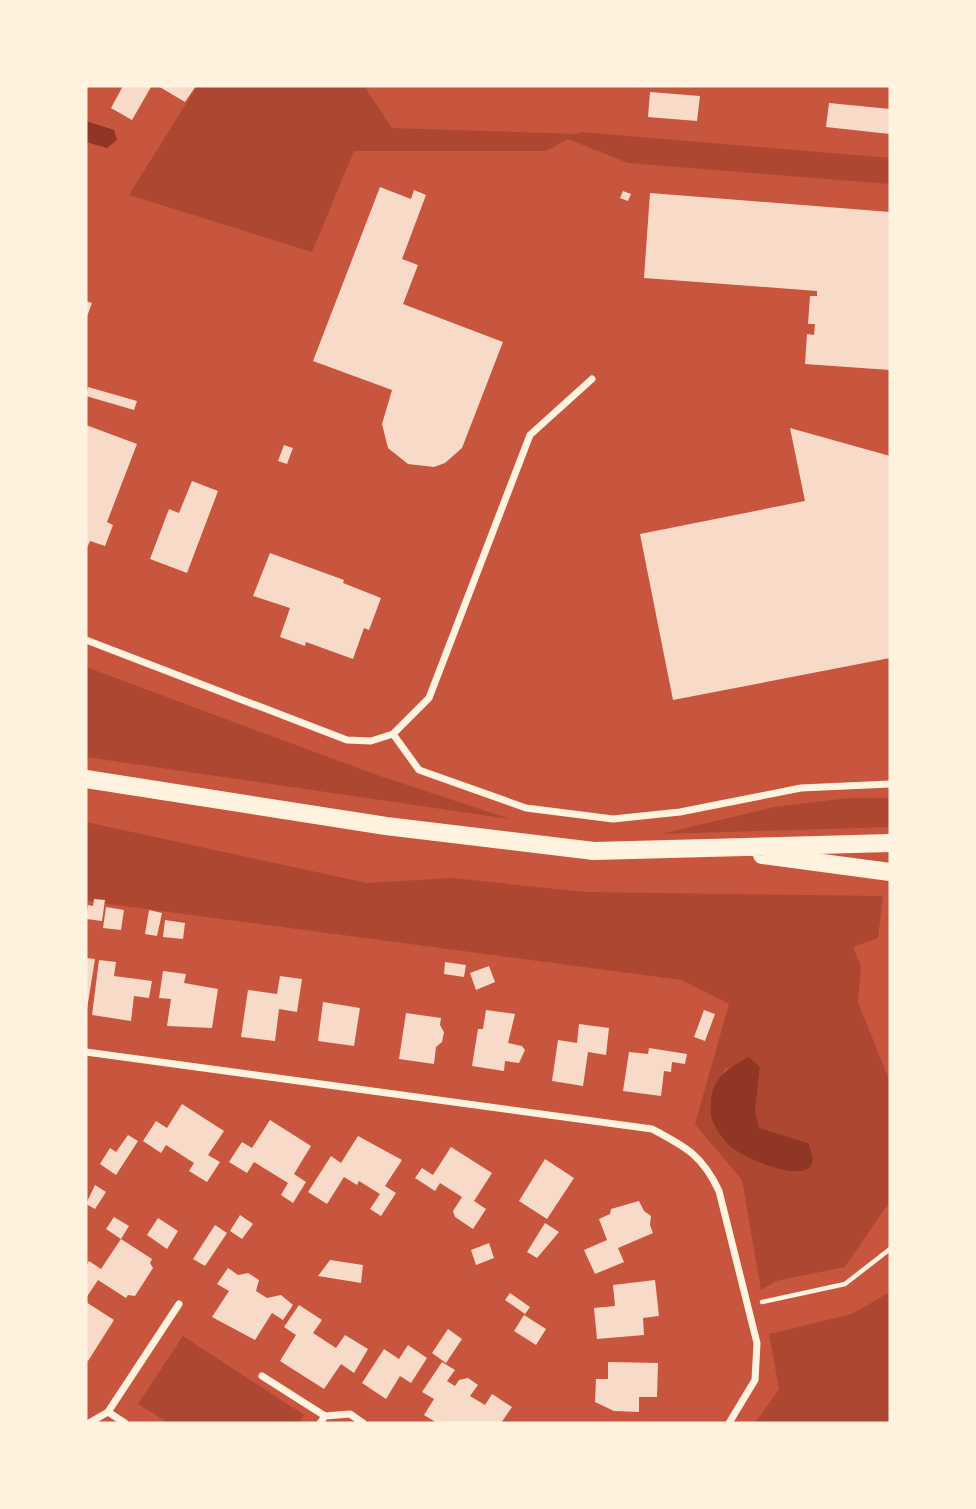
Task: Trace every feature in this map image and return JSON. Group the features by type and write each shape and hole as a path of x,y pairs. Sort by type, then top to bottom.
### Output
{"main road":[{"path":"86,779 386,826 594,851 890,843"},
{"path":"717,849 890,872"}],"street":[{"path":"86,640 347,740 371,741 393,734 429,698 530,435 592,379"},
{"path":"393,734 419,770 526,808 613,819 680,812 801,788 890,784"},
{"path":"86,1052 652,1129 693,1151 709,1169 732,1231 757,1343 755,1380 729,1423"},
{"path":"88,1423 108,1412 179,1304"},
{"path":"262,1376 323,1420 350,1414 363,1423"},
{"path":"108,1412 125,1423"}],"path":[{"path":"748,1305 845,1284 890,1249"}],"shaded area":[{"path":"197,86 364,86 392,128 576,134 581,132 890,158 890,184 628,163 568,139 546,151 354,151 312,252 129,195"},
{"path":"86,121 114,130 117,140 107,148 86,142"},
{"path":"86,667 374,774 510,819 86,757"},
{"path":"849,798 890,798 890,827 661,834 774,807"},
{"path":"86,822 367,883 452,878 585,892 883,896 878,938 853,947 861,967 858,1002 890,1082 890,1201 845,1267 776,1281 761,1290 742,1180 695,1124 729,1004 681,980 86,901","holes":["760,1067 755,1111 759,1129 808,1143 813,1154 810,1166 712,1122 711,1094 726,1068"]},
{"path":"749,1057 760,1067 755,1111 759,1128 808,1143 813,1159 809,1168 799,1171 769,1166 730,1146 715,1127 711,1111 714,1087 728,1069"},
{"path":"890,1292 890,1423 755,1423 779,1389 769,1334 852,1314"},
{"path":"183,1336 304,1415 298,1423 168,1423 138,1404"}],"building":[{"path":"123,86 151,87 132,120 111,108"},
{"path":"158,86 196,86 185,102"},
{"path":"650,92 700,96 697,121 648,117"},
{"path":"829,103 890,109 890,134 826,127"},
{"path":"380,187 411,199 414,190 426,195 402,259 418,265 403,304 503,342 462,448 445,463 434,467 408,464 388,448 382,424 392,390 313,361"},
{"path":"623,191 631,194 628,201 620,198"},
{"path":"650,193 890,212 890,370 805,364 807,334 814,335 815,324 808,324 810,296 817,296 817,291 644,278"},
{"path":"86,301 92,303 86,319"},
{"path":"88,387 137,401 134,410 86,396"},
{"path":"86,425 137,444 107,522 113,525 105,546 90,541 86,550"},
{"path":"790,428 890,456 890,658 673,700 640,534 805,501"},
{"path":"284,445 293,448 287,464 278,461"},
{"path":"192,481 218,491 187,573 150,559 169,509 179,513"},
{"path":"270,553 344,580 343,583 381,598 369,630 364,628 353,659 306,642 305,646 280,637 290,608 253,596"},
{"path":"94,899 105,900 102,921 86,919 88,905 93,906"},
{"path":"106,907 124,910 121,930 103,928"},
{"path":"149,910 162,913 157,936 145,934"},
{"path":"165,920 185,923 183,939 163,937"},
{"path":"86,958 95,959 87,1009 86,1009"},
{"path":"99,960 116,962 114,976 152,981 149,998 134,996 131,1021 92,1015"},
{"path":"445,962 466,965 464,977 444,974"},
{"path":"489,966 495,982 476,990 470,973"},
{"path":"163,971 186,974 184,983 218,989 212,1028 167,1026 171,999 159,998"},
{"path":"280,976 302,979 297,1012 279,1009 275,1041 241,1037 248,990 277,994"},
{"path":"323,1002 360,1008 354,1046 318,1041"},
{"path":"486,1010 515,1014 508,1043 522,1046 525,1050 519,1063 505,1061 504,1071 472,1066 478,1029 483,1029"},
{"path":"704,1010 715,1014 705,1041 694,1037"},
{"path":"406,1013 441,1018 440,1025 444,1032 442,1042 436,1047 434,1064 399,1059"},
{"path":"579,1024 609,1028 606,1055 588,1052 583,1086 552,1081 558,1040 577,1043"},
{"path":"649,1048 687,1054 685,1064 672,1062 671,1072 664,1071 661,1096 623,1091 629,1052 648,1054"},
{"path":"182,1104 224,1131 208,1155 220,1162 207,1182 189,1171 194,1163 166,1145 161,1153 143,1141 156,1121 167,1128"},
{"path":"270,1120 311,1146 294,1174 306,1182 293,1203 281,1195 288,1183 254,1162 247,1173 229,1162 242,1142 252,1148"},
{"path":"128,1135 138,1141 116,1175 100,1164 110,1148 116,1152"},
{"path":"358,1136 402,1160 385,1186 396,1193 381,1216 370,1209 380,1194 359,1181 357,1185 344,1177 327,1204 308,1192 331,1156 341,1163"},
{"path":"451,1147 492,1173 474,1201 486,1209 473,1229 455,1217 453,1211 462,1197 440,1183 435,1191 415,1178 422,1168 433,1175"},
{"path":"545,1159 574,1178 547,1219 519,1201"},
{"path":"95,1185 106,1192 95,1209 86,1204"},
{"path":"639,1201 644,1211 651,1216 653,1233 618,1248 624,1262 595,1274 584,1250 607,1240 599,1219 610,1214 611,1209"},
{"path":"240,1215 253,1224 242,1239 230,1231"},
{"path":"114,1217 129,1226 121,1239 106,1229"},
{"path":"158,1218 178,1231 167,1249 147,1235"},
{"path":"545,1223 559,1232 537,1258 527,1252"},
{"path":"215,1225 227,1233 205,1266 193,1259"},
{"path":"121,1239 152,1259 150,1263 153,1268 135,1296 128,1295 126,1298 98,1280 86,1298 86,1266 89,1261 101,1269"},
{"path":"489,1243 494,1258 476,1265 471,1250"},
{"path":"330,1260 363,1265 361,1283 318,1276"},
{"path":"228,1268 238,1275 248,1273 259,1280 256,1291 267,1298 281,1295 293,1305 283,1320 272,1313 255,1340 212,1317 229,1291 217,1284"},
{"path":"655,1280 659,1316 643,1318 644,1335 597,1339 594,1308 615,1306 613,1285"},
{"path":"510,1293 530,1307 525,1314 505,1300"},
{"path":"86,1302 114,1320 88,1361 86,1360"},
{"path":"299,1305 322,1320 313,1333 336,1348 345,1335 368,1349 354,1373 341,1364 324,1389 280,1361 296,1335 284,1327"},
{"path":"524,1315 546,1329 536,1345 514,1331"},
{"path":"448,1329 462,1339 446,1363 432,1353"},
{"path":"408,1345 427,1358 411,1383 400,1376 386,1399 362,1383 384,1349 399,1359"},
{"path":"442,1362 455,1370 447,1381 455,1386 459,1380 468,1378 478,1385 470,1396 485,1405 492,1394 512,1407 501,1423 437,1423 424,1415 434,1399 422,1392"},
{"path":"608,1362 658,1363 657,1397 639,1397 639,1412 614,1411 595,1402 596,1379 608,1379"}]}
